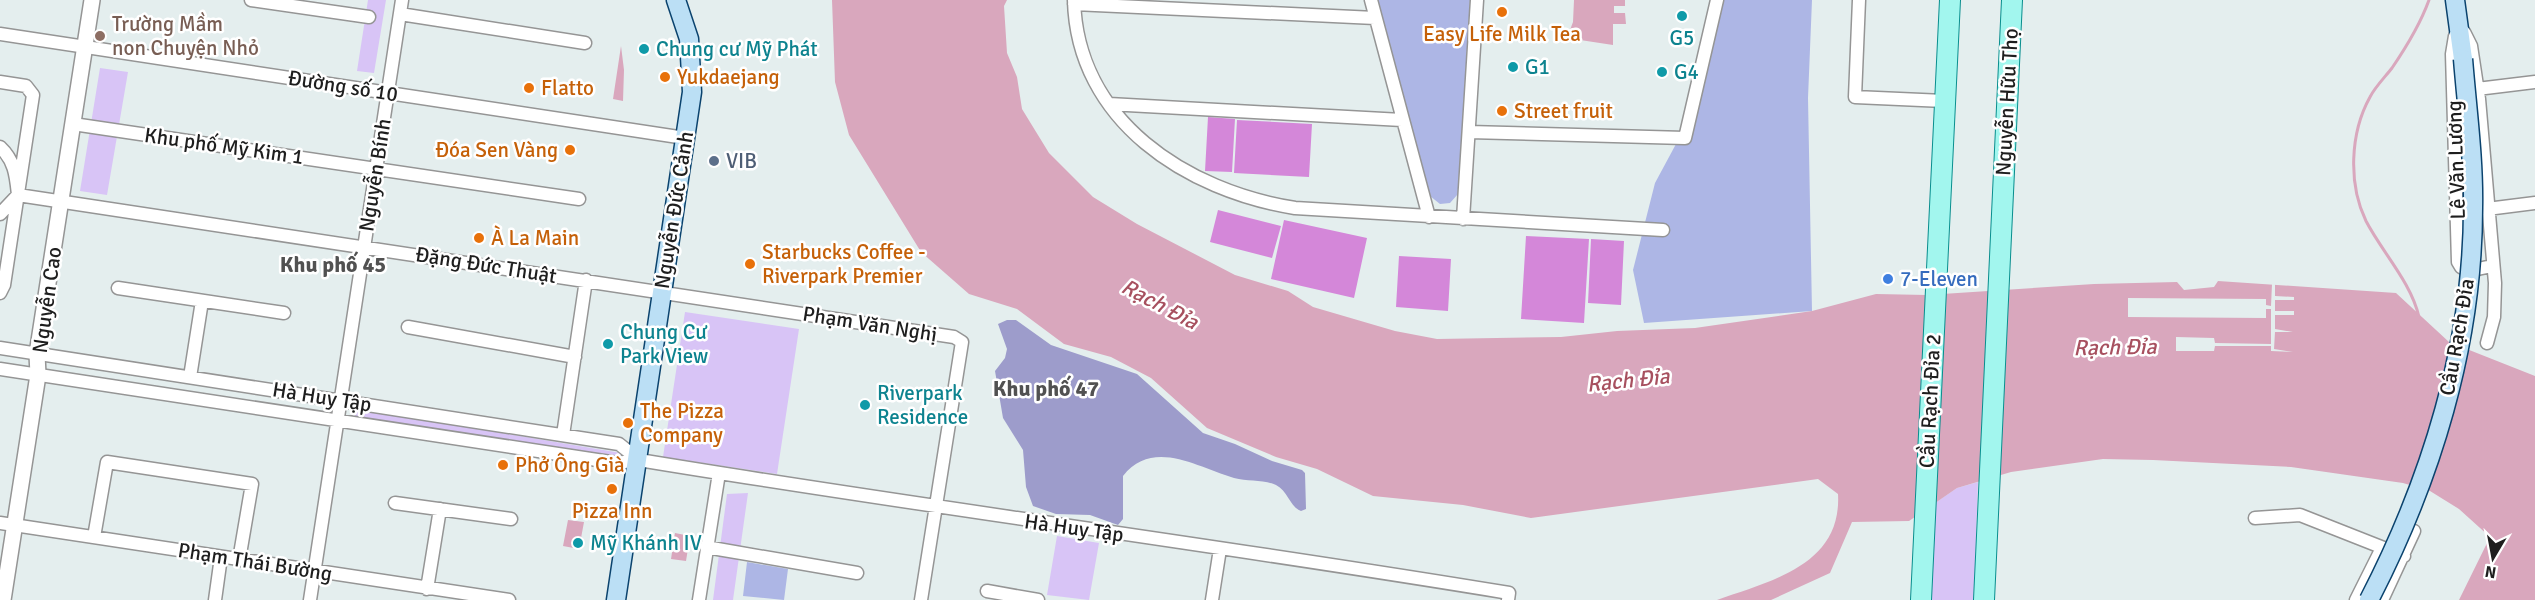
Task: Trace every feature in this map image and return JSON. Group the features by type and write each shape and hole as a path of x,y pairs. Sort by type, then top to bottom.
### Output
{"main road":[{"name":"Nguyễn Đức Cảnh","path":"616,600 639,460 685,138 692,67 686,27 676,0"},
{"path":"1944,101 1950,0"},
{"name":"Nguyễn Hữu Thọ","path":"1984,600 2012,0"},
{"name":"Lê Văn Lương","path":"2455,0 2463,59"},
{"name":"Cầu Rạch Đỉa","path":"2369,600 2399,539 2424,477 2443,413 2458,346 2469,277 2473,208 2463,59"},
{"name":"Cầu Rạch Đỉa 2","path":"1920,600 1944,101"}],"street":[{"name":"Nguyễn Cao","path":"3,600 38,375 37,354 92,0"},
{"path":"251,0 369,17"},
{"name":"Nguyễn Bính","path":"310,600 402,0"},
{"path":"1371,0 1429,216"},
{"path":"1463,219 1477,0"},
{"path":"1469,132 1685,138 1718,0"},
{"path":"1859,0 1855,97 1944,101"},
{"path":"1375,18 1191,5 1074,2 1085,56 1095,81 1109,104 1131,132 1182,170 1238,195 1295,208 1663,230"},
{"path":"400,14 585,43"},
{"name":"Lê Văn Lương","path":"2457,20 2471,46 2477,89 2495,304 2487,343"},
{"name":"Lê Văn Lương","path":"2457,20 2452,54 2458,262 2468,271 2492,266"},
{"name":"Đường số 10","path":"0,34 685,138"},
{"path":"0,82 26,86 33,95 4,285 0,293"},
{"path":"2477,89 2535,82"},
{"path":"1109,104 1402,120"},
{"name":"Khu phố Mỹ Kim 1","path":"73,124 579,199"},
{"path":"0,147 8,155 15,170 18,195"},
{"path":"0,213 18,195"},
{"name":"Đặng Đức Thuật","path":"18,195 662,291"},
{"path":"2487,209 2535,203"},
{"path":"563,435 586,280"},
{"path":"118,288 284,313"},
{"name":"Phạm Văn Nghị","path":"662,291 954,337 962,342 921,600"},
{"path":"190,377 202,300"},
{"path":"408,327 574,357"},
{"name":"Hà Huy Tập","path":"0,348 619,444 639,460"},
{"name":"Hà Huy Tập","path":"0,369 617,463 639,460 1220,549 1509,597"},
{"path":"94,537 107,462 252,484 239,560"},
{"path":"699,600 719,473"},
{"path":"395,503 511,519"},
{"path":"427,589 440,509"},
{"path":"2255,518 2300,515 2404,556"},
{"name":"Phạm Thái Bường","path":"0,523 509,600"},
{"path":"2382,600 2414,531"},
{"path":"706,547 857,573"},
{"path":"2356,600 2382,548"},
{"path":"1212,600 1220,549"},
{"path":"215,600 221,557"},
{"path":"987,591 1038,600"}],"shaded area":[{"path":"368,0 386,0 374,73 357,71"},
{"path":"1378,0 1470,0 1458,194 1450,203 1440,204 1430,196"},
{"path":"1717,0 1812,0 1808,98 1812,311 1644,323 1633,270 1655,183 1676,144 1690,139"},
{"path":"100,68 128,72 107,195 80,191"},
{"path":"1208,117 1235,119 1232,172 1205,171"},
{"path":"1237,120 1312,124 1309,177 1234,173"},
{"path":"1218,210 1281,226 1272,258 1210,242"},
{"path":"1284,220 1367,238 1354,298 1271,279"},
{"path":"1526,236 1589,239 1584,323 1521,319"},
{"path":"1591,239 1624,241 1621,305 1588,303"},
{"path":"1399,256 1451,259 1448,311 1396,307"},
{"path":"685,312 799,329 777,474 663,457"},
{"path":"1007,320 1016,320 1051,345 1137,374 1203,433 1235,444 1272,461 1302,470 1305,473 1306,509 1301,511 1297,509 1280,488 1271,483 1234,478 1191,463 1162,457 1148,459 1135,465 1123,476 1123,519 1118,525 1090,515 1056,514 1033,506 1026,487 1023,450 1003,418 995,371 1005,358 1007,349 998,324"},
{"path":"353,408 621,453 619,461 352,416"},
{"path":"1978,482 1974,600 1930,600 1935,503 1957,488"},
{"path":"748,493 733,600 713,600 727,494"},
{"path":"1057,536 1099,543 1089,600 1047,595"},
{"path":"747,562 788,569 784,600 743,596"}],"water":[{"name":"Rạch Đỉa","path":"832,0 1007,0 1004,6 1007,53 1017,77 1022,109 1049,153 1093,197 1137,224 1235,275 1288,291 1313,307 1395,331 1437,339 1561,337 1617,331 1695,328 1812,311 1876,294 1927,295 2094,284 2177,282 2184,290 2214,287 2218,281 2396,293 2449,342 2535,376 2535,600 2459,600 2490,537 2459,509 2430,491 2403,483 2291,467 2103,459 2011,472 1957,488 1909,521 1852,522 1830,573 1771,600 1717,600 1780,577 1816,554 1828,538 1836,518 1838,494 1818,479 1531,518 1463,505 1373,496 1317,469 1276,457 1207,428 1151,378 1111,357 1064,344 1017,309 969,294 921,252 849,135 835,82"},
{"path":"1574,0 1625,0 1625,6 1614,6 1614,13 1625,13 1626,24 1613,24 1613,45 1567,38 1573,22"},
{"path":"621,46 624,70 623,101 613,99"},
{"path":"568,520 584,522 579,549 563,546"},
{"path":"675,533 690,536 686,561 671,559"}],"pier":[{"path":"2272,284 2275,284 2275,296 2294,297 2294,300 2275,300 2275,311 2294,311 2294,315 2275,315 2275,329 2293,332 2275,332 2274,349 2293,352 2271,351 2271,346 2215,346 2214,351 2176,351 2176,337 2214,338 2215,343 2271,344 2271,309 2266,309 2266,318 2128,317 2128,298 2266,299 2266,305 2271,306"}],"waterway":[{"path":"2419,317 2410,292 2373,233 2360,207 2356,191 2354,159 2355,142 2363,111 2377,86 2408,43 2429,0"}],"place":[{"name":"Easy Life Milk Tea","path":"1502,12"},
{"name":"G5","path":"1682,16"},
{"name":"Trường Mầm non Chuyện Nhỏ","path":"100,36"},
{"name":"Chung cư Mỹ Phát","path":"644,49"},
{"name":"G1","path":"1513,67"},
{"name":"G4","path":"1662,72"},
{"name":"Yukdaejang","path":"665,77"},
{"name":"Flatto","path":"529,88"},
{"name":"Street fruit","path":"1502,111"},
{"name":"Đóa Sen Vàng","path":"570,150"},
{"name":"VIB","path":"714,161"},
{"name":"À La Main","path":"479,238"},
{"name":"Starbucks Coffee - Riverpark Premier","path":"750,264"},
{"name":"7-Eleven","path":"1888,279"},
{"name":"Chung Cư Park View","path":"608,344"},
{"name":"Riverpark Residence","path":"865,405"},
{"name":"The Pizza Company","path":"628,423"},
{"name":"Phở Ông Già","path":"503,465"},
{"name":"Pizza Inn","path":"612,489"},
{"name":"Mỹ Khánh IV","path":"578,543"}],"district":[{"name":"Khu phố 45","path":"333,264"},
{"name":"Khu phố 47","path":"1046,388"}]}
